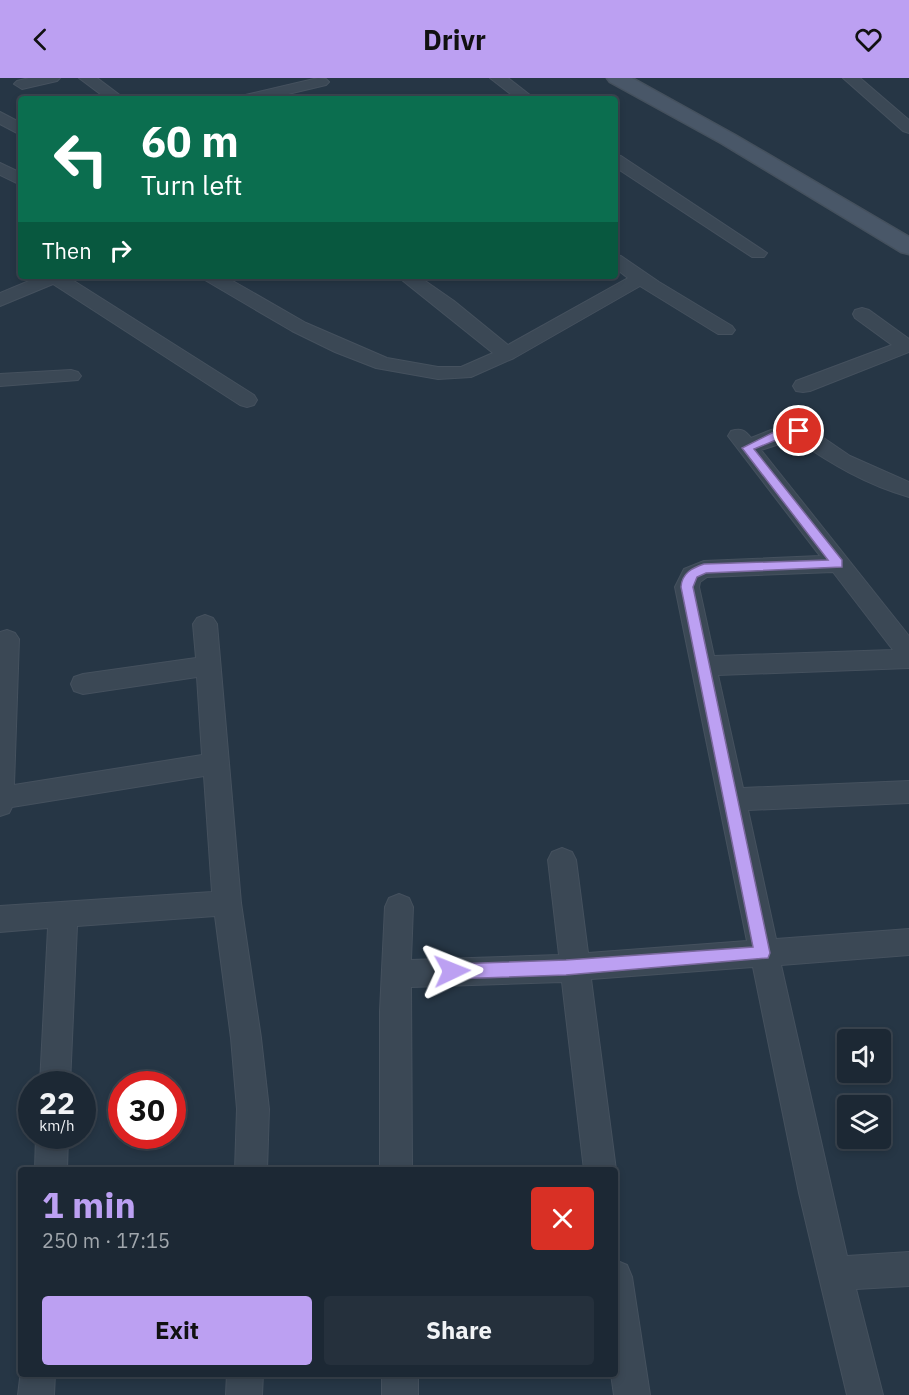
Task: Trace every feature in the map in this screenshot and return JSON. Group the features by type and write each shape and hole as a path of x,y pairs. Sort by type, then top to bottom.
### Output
{"main road":[{"path":"617,78 728,140 909,247"}],"street":[{"path":"22,84 51,78"},
{"path":"87,78 113,96"},
{"path":"498,78 523,96"},
{"path":"851,78 909,128"},
{"path":"258,96 319,80 331,96"},
{"path":"0,117 18,128"},
{"path":"618,162 758,253"},
{"path":"0,168 18,178"},
{"path":"618,262 725,330"},
{"path":"216,279 299,327 342,348 383,363 438,373 464,373 507,354 641,278"},
{"path":"0,300 51,279"},
{"path":"59,279 247,400"},
{"path":"410,279 447,305 507,354"},
{"path":"862,314 907,345"},
{"path":"804,386 907,345"},
{"path":"0,380 71,376"},
{"path":"909,489 873,476 842,460 799,431 742,442 909,653"},
{"path":"838,564 704,569 693,574 688,580 687,587 762,953 815,1193 866,1395"},
{"path":"205,624 227,903 246,1038 253,1109 251,1167"},
{"path":"0,805 8,639"},
{"path":"703,666 909,659"},
{"path":"83,684 209,666"},
{"path":"1,798 217,763"},
{"path":"731,800 909,792"},
{"path":"562,860 600,1167"},
{"path":"0,919 227,903"},
{"path":"396,1167 396,974 399,907"},
{"path":"56,1071 63,915"},
{"path":"396,974 575,967 909,942"},
{"path":"51,1167 52,1149"},
{"path":"835,1274 909,1269"},
{"path":"618,1298 632,1395"},
{"path":"36,1395 37,1377"},
{"path":"244,1395 245,1377"},
{"path":"400,1377 400,1395"}],"route":[{"path":"452,971 566,968 762,953 687,587 688,580 693,574 704,569 838,564 747,448 778,435 799,431"}]}
